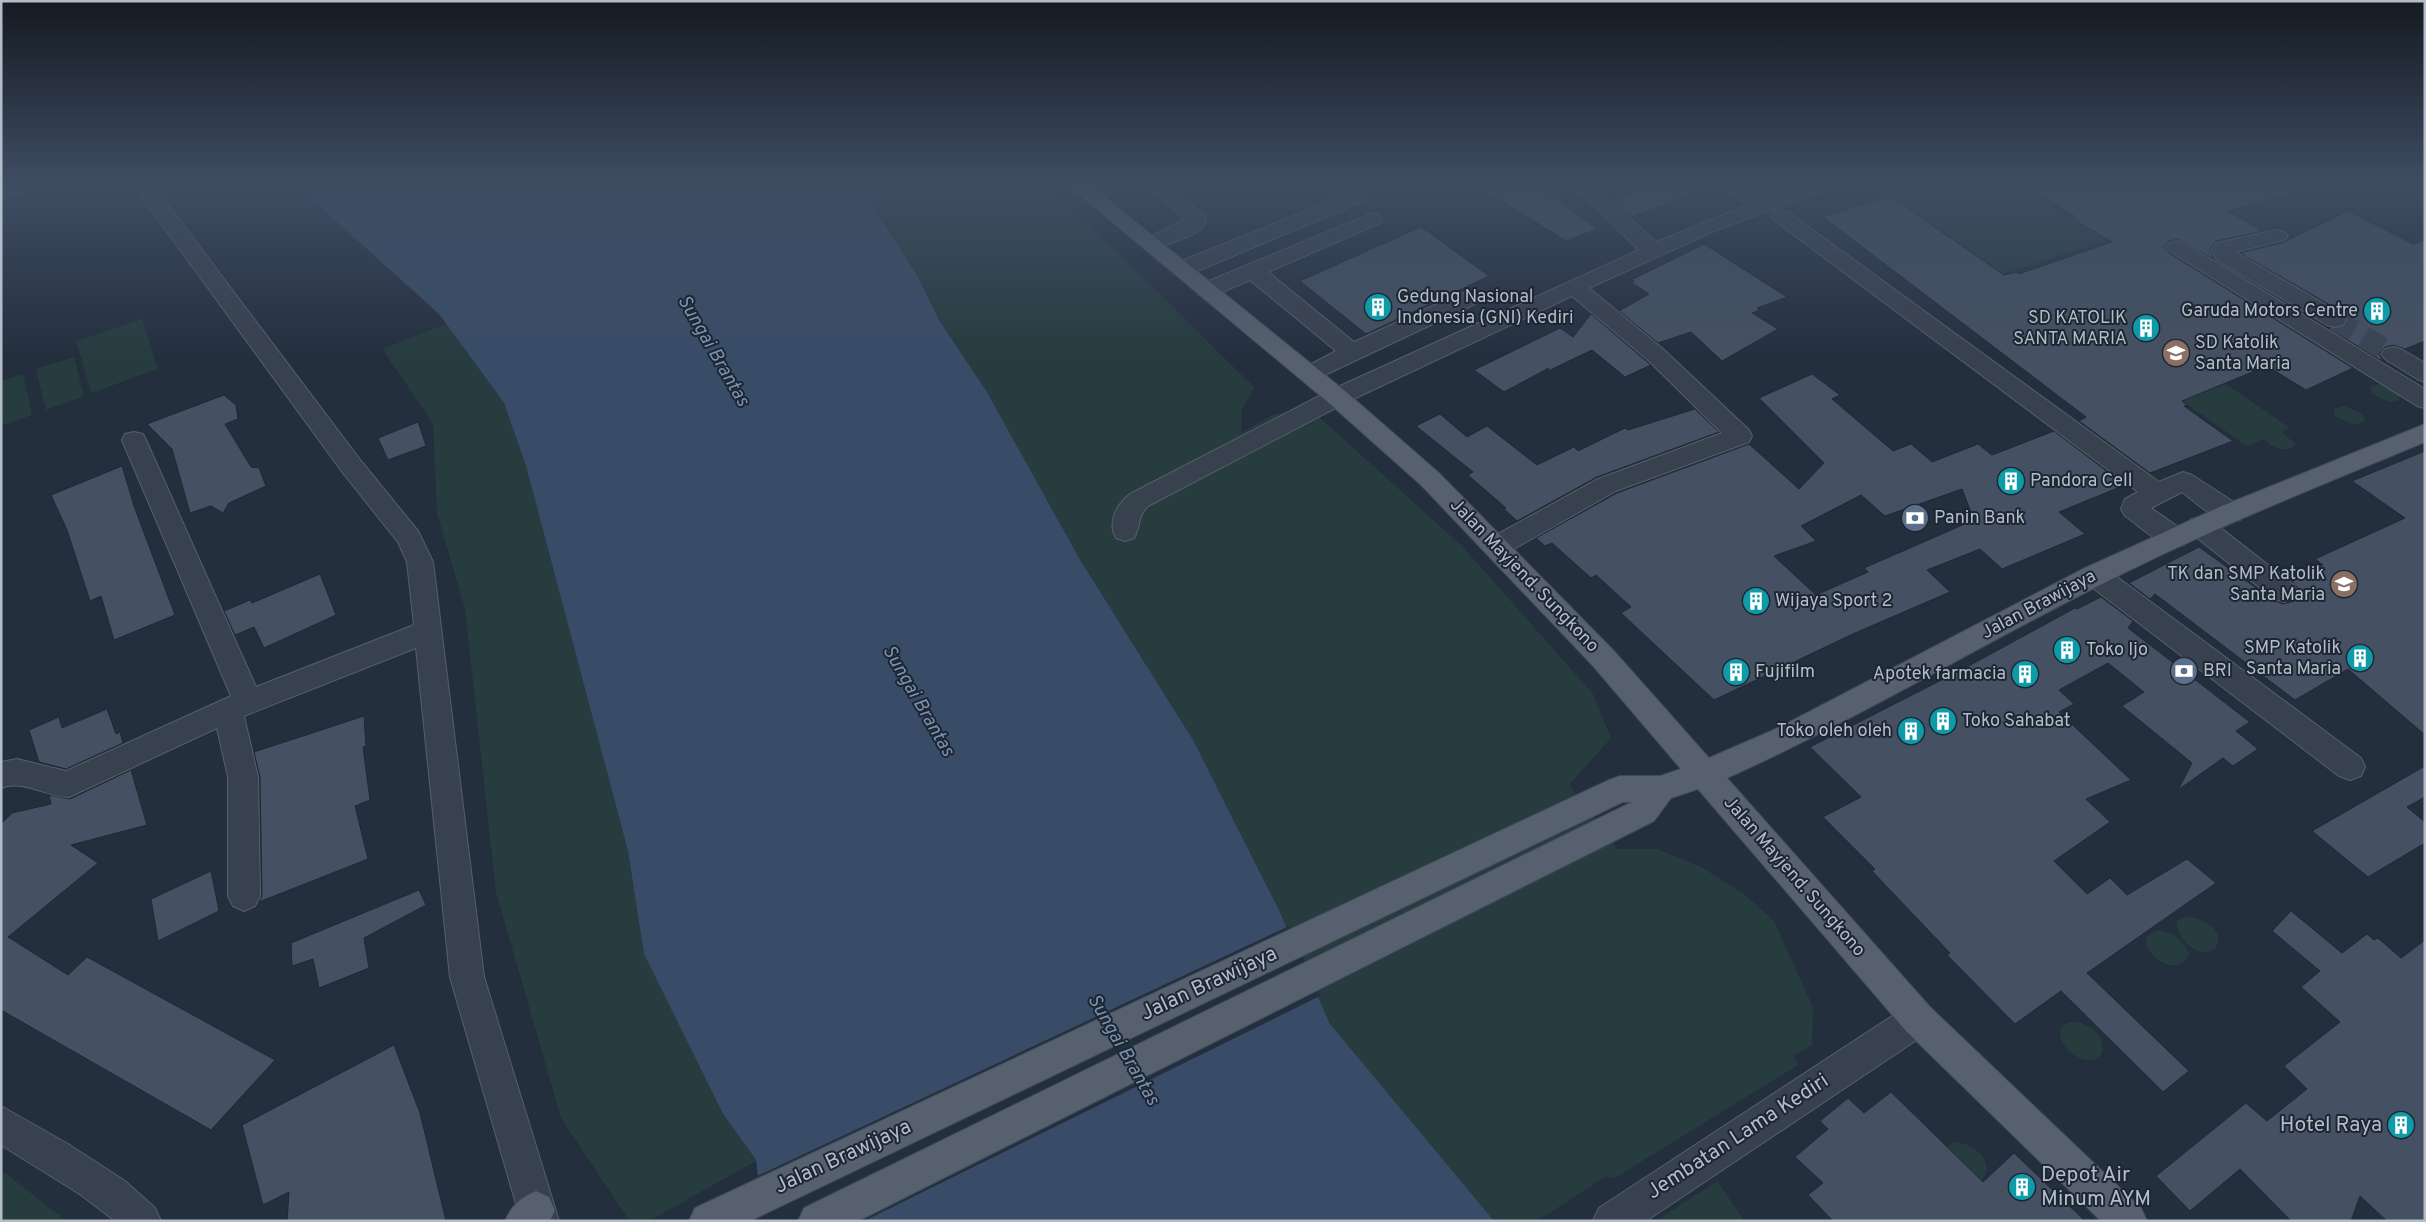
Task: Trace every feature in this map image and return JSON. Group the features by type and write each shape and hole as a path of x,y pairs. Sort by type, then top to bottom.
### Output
{"main road":[{"name":"Jalan Mayjend. Sungkono","path":"1149,242 1310,374 1430,479 1604,659 1918,1019 2128,1221"},
{"name":"Jalan Brawijaya","path":"708,1221 1594,818 1643,812 1660,789 1704,774 1788,737 2095,575 2200,526 2425,432"},
{"name":"Jalan Brawijaya","path":"817,1221 1594,818"}],"street":[{"path":"186,242 352,467 408,538 420,562 467,977 534,1217"},
{"path":"1151,244 1155,242"},
{"path":"1182,270 1250,242"},
{"path":"1207,290 1321,242"},
{"path":"1645,242 1653,250"},
{"path":"1125,532 1125,516 1130,507 1139,500 1337,397 1653,250 1675,242"},
{"path":"1811,242 2157,493"},
{"path":"2250,242 2224,248 2222,251 2225,255 2336,320"},
{"path":"2177,247 2425,400"},
{"path":"1254,271 1352,352"},
{"path":"1496,547 1608,485 1740,436 1656,355 1574,287"},
{"path":"1310,374 1352,352 1467,299"},
{"path":"2393,354 2425,374"},
{"path":"134,440 238,706 243,777 244,896"},
{"path":"2175,538 2133,507 2157,493 2184,481 2231,513"},
{"path":"2200,526 2284,592"},
{"path":"2095,575 2350,767"},
{"path":"1,775 16,771 54,784 69,784 238,706 429,631"},
{"name":"Jembatan Lama Kediri","path":"1612,1221 1918,1019"},
{"path":"1,1124 131,1209 142,1221"}],"green space":[{"path":"893,242 1107,242 1254,387 1242,410 1241,433 1272,415 1308,407 1463,547 1593,694 1611,738 1569,785 1617,849 1657,849 1701,867 1743,893 1774,921 1813,1007 1812,1045 1794,1056 1798,1065 1615,1178 1605,1177 1537,1221 1494,1221 1330,1024 1278,908 1193,740 1079,558 987,392 939,320"},
{"path":"1950,242 2101,242 1998,276"},
{"path":"142,319 158,369 91,393 76,341"},
{"path":"446,324 504,403 526,466 628,851 644,954 723,1114 756,1161 649,1221 632,1221 627,1217 561,1118 496,892 465,609 437,513 433,423 382,349"},
{"path":"74,357 84,396 46,410 36,369"},
{"path":"2188,358 2290,428 2281,432 2295,443 2293,447 2289,449 2277,448 2264,439 2247,446 2146,376"},
{"path":"23,374 32,415 1,426 1,381"},
{"path":"2380,384 2398,393 2400,400 2390,402 2372,394 2370,387"},
{"path":"2344,406 2359,412 2365,418 2364,422 2353,425 2335,416 2334,409"},
{"path":"2192,917 2210,925 2217,933 2218,942 2214,950 2199,951 2187,944 2179,933 2177,922 2182,918"},
{"path":"2157,930 2167,932 2184,944 2189,954 2184,961 2177,965 2170,965 2155,958 2147,944 2147,936"},
{"path":"2077,1022 2091,1027 2100,1037 2103,1047 2098,1058 2088,1060 2080,1058 2073,1054 2062,1041 2061,1028 2067,1024"},
{"path":"1955,1142 1972,1147 1986,1164 1983,1179 1977,1186 1944,1149"},
{"path":"1,1170 67,1221 1,1221"},
{"path":"1717,1181 1745,1221 1656,1221"}],"water":[{"name":"Sungai Brantas","path":"359,242 895,242 918,277 939,320 987,392 1079,558 1193,740 1278,908 1330,1024 1494,1221 763,1221 756,1160 723,1114 644,954 628,851 526,466 504,403 439,314"}],"pier":[{"path":"1289,926 1320,996 864,1221 760,1221 755,1177"}],"building":[{"name":"Gedung Nasional Indonesia (GNI) Kediri","path":"1387,242 1442,242 1489,276 1366,334 1300,281"},
{"path":"1856,242 1956,242 2004,275 2016,272 2019,274 2112,242 2168,242 2164,247 2169,253 2353,368 2306,390 2267,366 2182,401 2187,405 2184,406 2233,441 2150,473 2079,421 2086,417"},
{"path":"2183,242 2215,242 2209,250 2214,259"},
{"path":"2284,242 2409,242 2413,244 2425,242 2425,341 2405,349 2393,345 2385,347 2379,354 2382,359 2380,360 2326,327 2335,329 2343,327 2348,321 2344,313 2240,253"},
{"path":"1704,244 1787,297 1757,308 1760,310 1752,313 1778,329 1722,361 1691,332 1658,343 1619,311 1649,294 1632,283 1634,281 1631,280"},
{"path":"1591,314 1651,365 1625,377 1592,350 1546,372 1549,368 1504,392 1474,370 1560,328 1573,337"},
{"path":"1812,374 1840,395 1832,399 1893,451 1911,444 1932,462 1978,444 1992,455 2054,431 2125,485 2059,512 2085,534 2002,569 1980,549 1927,570 1950,592 1855,633 1714,700 1621,613 1631,607 1596,575 1591,578 1552,543 1545,546 1536,538 1617,493 1749,444 1799,489 1824,463 1759,398","holes":["1962,489 1974,520 1864,568 1868,572 1816,595 1774,556 1816,541 1801,526 1861,495 1885,516"]},
{"path":"224,395 236,405 238,419 225,424 251,467 259,468 266,486 229,503 223,513 211,506 190,513 172,449 147,424"},
{"path":"1695,409 1719,432 1597,477 1517,521 1504,509 1506,508 1468,475 1473,472 1416,426 1440,414 1467,437 1487,426 1537,465 1574,447 1578,451 1625,428 1628,430"},
{"path":"418,422 426,446 388,460 378,438"},
{"path":"2425,451 2425,735 2348,669 2295,700 2155,594 2150,599 2129,583 2199,547 2273,600 2283,604 2295,601 2300,591 2292,581 2323,565 2315,559 2405,518 2352,481"},
{"path":"122,466 134,506 175,615 114,640 101,596 90,601 67,530 51,495"},
{"path":"320,574 336,615 264,648 254,627 235,635 224,611 250,600 252,603"},
{"path":"2101,597 2133,621 2128,628 2250,722 2236,731 2258,749 2233,766 2223,758 2178,790 2192,763 2122,706 2144,692 2108,663 2059,690 2074,704 2059,712 2131,780 2086,799 2110,822 2054,861 2087,894 2110,878 2127,895 2187,859 2216,883 2087,973 2189,1071 2163,1092 2061,991 2015,1024 1947,955 1950,953 1872,871 1875,869 1823,817 1861,797 1810,747 1965,668 2075,608 2077,609"},
{"path":"107,709 116,734 120,732 123,743 66,769 39,762 29,730 59,717 62,728"},
{"path":"364,716 366,746 363,747 370,800 355,806 368,859 259,902 262,896 260,777 254,752"},
{"path":"2425,766 2425,797 2407,807 2425,822 2425,843 2368,877 2312,831"},
{"path":"131,770 147,825 71,845 98,863 8,937 68,975 87,957 275,1060 211,1130 1,1010 1,824 12,813 51,804 49,795 70,799"},
{"path":"211,871 219,911 158,941 151,899"},
{"path":"419,890 426,905 364,938 369,968 319,988 313,959 292,966 291,943"},
{"path":"2291,911 2342,953 2367,934 2374,940 2378,938 2401,958 2425,940 2425,1221 2387,1221 2360,1196 2351,1221 2291,1221 2240,1169 2190,1211 2156,1176 2246,1103 2267,1121 2307,1089 2284,1066 2340,1022 2301,987 2320,971 2272,931"},
{"path":"394,1045 420,1113 446,1221 287,1221 289,1192 263,1205 242,1125"},
{"path":"1891,1092 1983,1182 2014,1153 2085,1221 1833,1221 1808,1195 1823,1183 1795,1157 1828,1129 1820,1121 1848,1098 1864,1113"}],"tunnel":[{"path":"2335,320 2393,354"}],"place":[{"name":"Gedung Nasional Indonesia (GNI) Kediri","path":"1378,307"},
{"name":"Garuda Motors Centre","path":"2377,311"},
{"name":"SD KATOLIK SANTA MARIA","path":"2146,328"},
{"name":"SD Katolik Santa Maria","path":"2176,353"},
{"name":"Pandora Cell","path":"2011,481"},
{"name":"Panin Bank","path":"1915,518"},
{"name":"TK dan SMP Katolik Santa Maria","path":"2344,584"},
{"name":"Wijaya Sport 2","path":"1756,601"},
{"name":"Toko Ijo","path":"2067,650"},
{"name":"SMP Katolik Santa Maria","path":"2360,658"},
{"name":"BRI","path":"2184,671"},
{"name":"Fujifilm","path":"1736,672"},
{"name":"Apotek farmacia","path":"2025,674"},
{"name":"Toko Sahabat","path":"1943,721"},
{"name":"Toko oleh oleh","path":"1911,731"},
{"name":"Hotel Raya","path":"2401,1125"},
{"name":"Depot Air Minum AYM","path":"2022,1187"}]}
